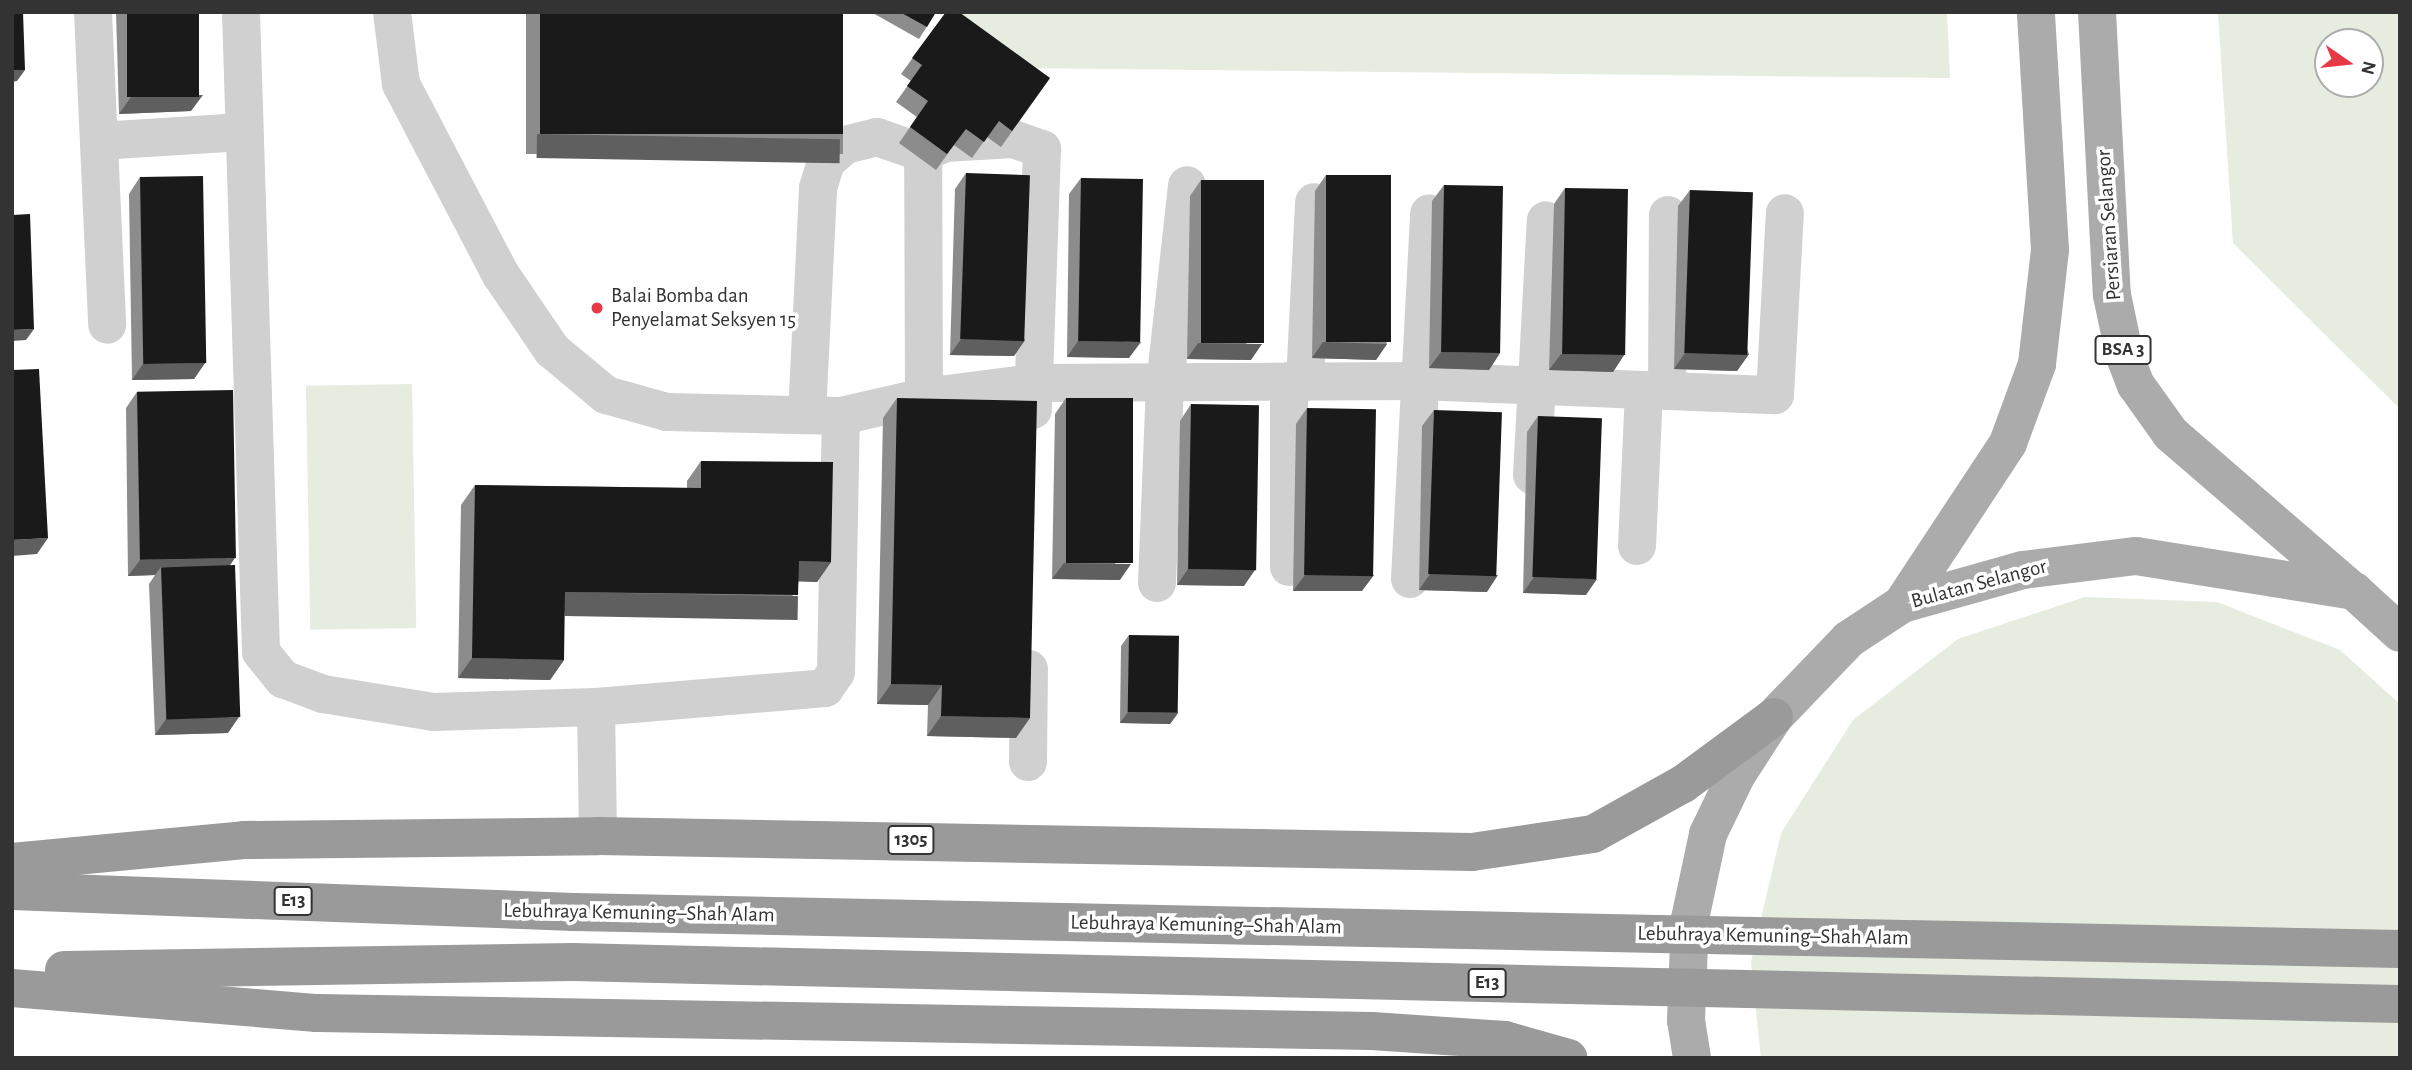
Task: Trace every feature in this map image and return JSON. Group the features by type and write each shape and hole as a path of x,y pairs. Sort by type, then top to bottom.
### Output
{"highway":[{"name":"1305","path":"12,862 244,840 598,836 1472,852 1593,834 1683,785 1774,718"},
{"name":"Lebuhraya Kemuning–Shah Alam","path":"12,891 574,912 2400,949"},
{"name":"E13","path":"12,971 573,962 2400,1004"},
{"path":"12,988 345,1013 1372,1031 1505,1040 1569,1058"}],"main road":[{"path":"1902,604 2008,443 2037,364 2050,250 2036,12"},
{"name":"Persiaran Selangor","path":"2097,12 2112,295 2125,357 2136,385 2171,434 2354,591"},
{"name":"Bulatan Selangor","path":"1692,1058 1686,1021 1690,919 1708,834 1736,776 1774,718 1849,639 1902,604 2023,570 2136,556 2354,591"},
{"path":"2354,591 2400,633"}],"lane":[{"path":"93,12 107,325"},
{"path":"241,12 261,652 283,679 323,694 434,712 596,707 825,688 836,672 824,416 818,188 826,162 845,145 877,137 923,153 945,143 1013,139 1042,149 1033,450"},
{"path":"391,12 401,84 500,275 552,350 606,395 667,412 824,416 924,397 1034,383 1165,385 1419,381 1775,395 1786,214"},
{"path":"99,141 243,132"},
{"path":"923,153 924,397"},
{"path":"1157,583 1165,385 1187,185"},
{"path":"1289,567 1297,382 1314,202"},
{"path":"1410,579 1429,213"},
{"path":"1637,546 1655,391 1668,215"},
{"path":"1531,510 1535,387 1546,220"},
{"path":"215,394 252,392"},
{"path":"1028,762 1030,627"},
{"path":"596,707 598,836"}],"shaded area":[{"path":"949,12 1947,12 1950,78 1017,68"},
{"path":"2218,12 2400,12 2400,409 2233,243"},
{"path":"412,384 416,628 310,630 306,386"},
{"path":"2085,597 2217,602 2340,650 2400,704 2400,1058 1761,1058 1751,962 1781,833 1853,720 1958,639"}],"building":[{"path":"12,12 23,12 25,70 12,70"},
{"path":"127,12 199,12 199,97 127,97"},
{"path":"540,12 843,12 843,134 540,134"},
{"path":"900,12 936,12 927,27"},
{"path":"946,12 959,12 1050,78 1012,131 999,121 984,142 966,129 947,154 910,127 928,101 907,86 922,65 912,58"},
{"path":"966,173 1030,175 1024,341 960,339"},
{"path":"1326,175 1391,175 1391,342 1326,342"},
{"path":"203,176 206,363 143,364 140,177"},
{"path":"1081,178 1143,179 1140,342 1078,341"},
{"path":"1201,180 1264,180 1264,343 1201,343"},
{"path":"1444,185 1503,186 1500,353 1441,352"},
{"path":"1565,188 1628,189 1625,355 1562,354"},
{"path":"1690,190 1753,192 1747,355 1684,353"},
{"path":"30,214 34,329 12,330 12,215"},
{"path":"39,369 48,538 12,540 12,370"},
{"path":"233,390 236,558 140,560 137,392"},
{"path":"897,398 1037,401 1030,718 941,716 942,685 891,684"},
{"path":"1066,398 1133,398 1133,563 1066,563"},
{"path":"1191,404 1259,405 1256,570 1188,569"},
{"path":"1307,408 1376,409 1373,576 1304,575"},
{"path":"1434,410 1502,412 1496,576 1428,574"},
{"path":"1538,416 1602,418 1596,579 1532,577"},
{"path":"701,461 833,462 831,562 799,561 798,595 565,592 564,660 472,658 475,485 701,488"},
{"path":"235,565 240,717 166,719 161,568"},
{"path":"1129,635 1179,636 1178,713 1128,712"}],"place":[{"name":"Balai Bomba dan Penyelamat Seksyen 15","path":"597,308"}]}
